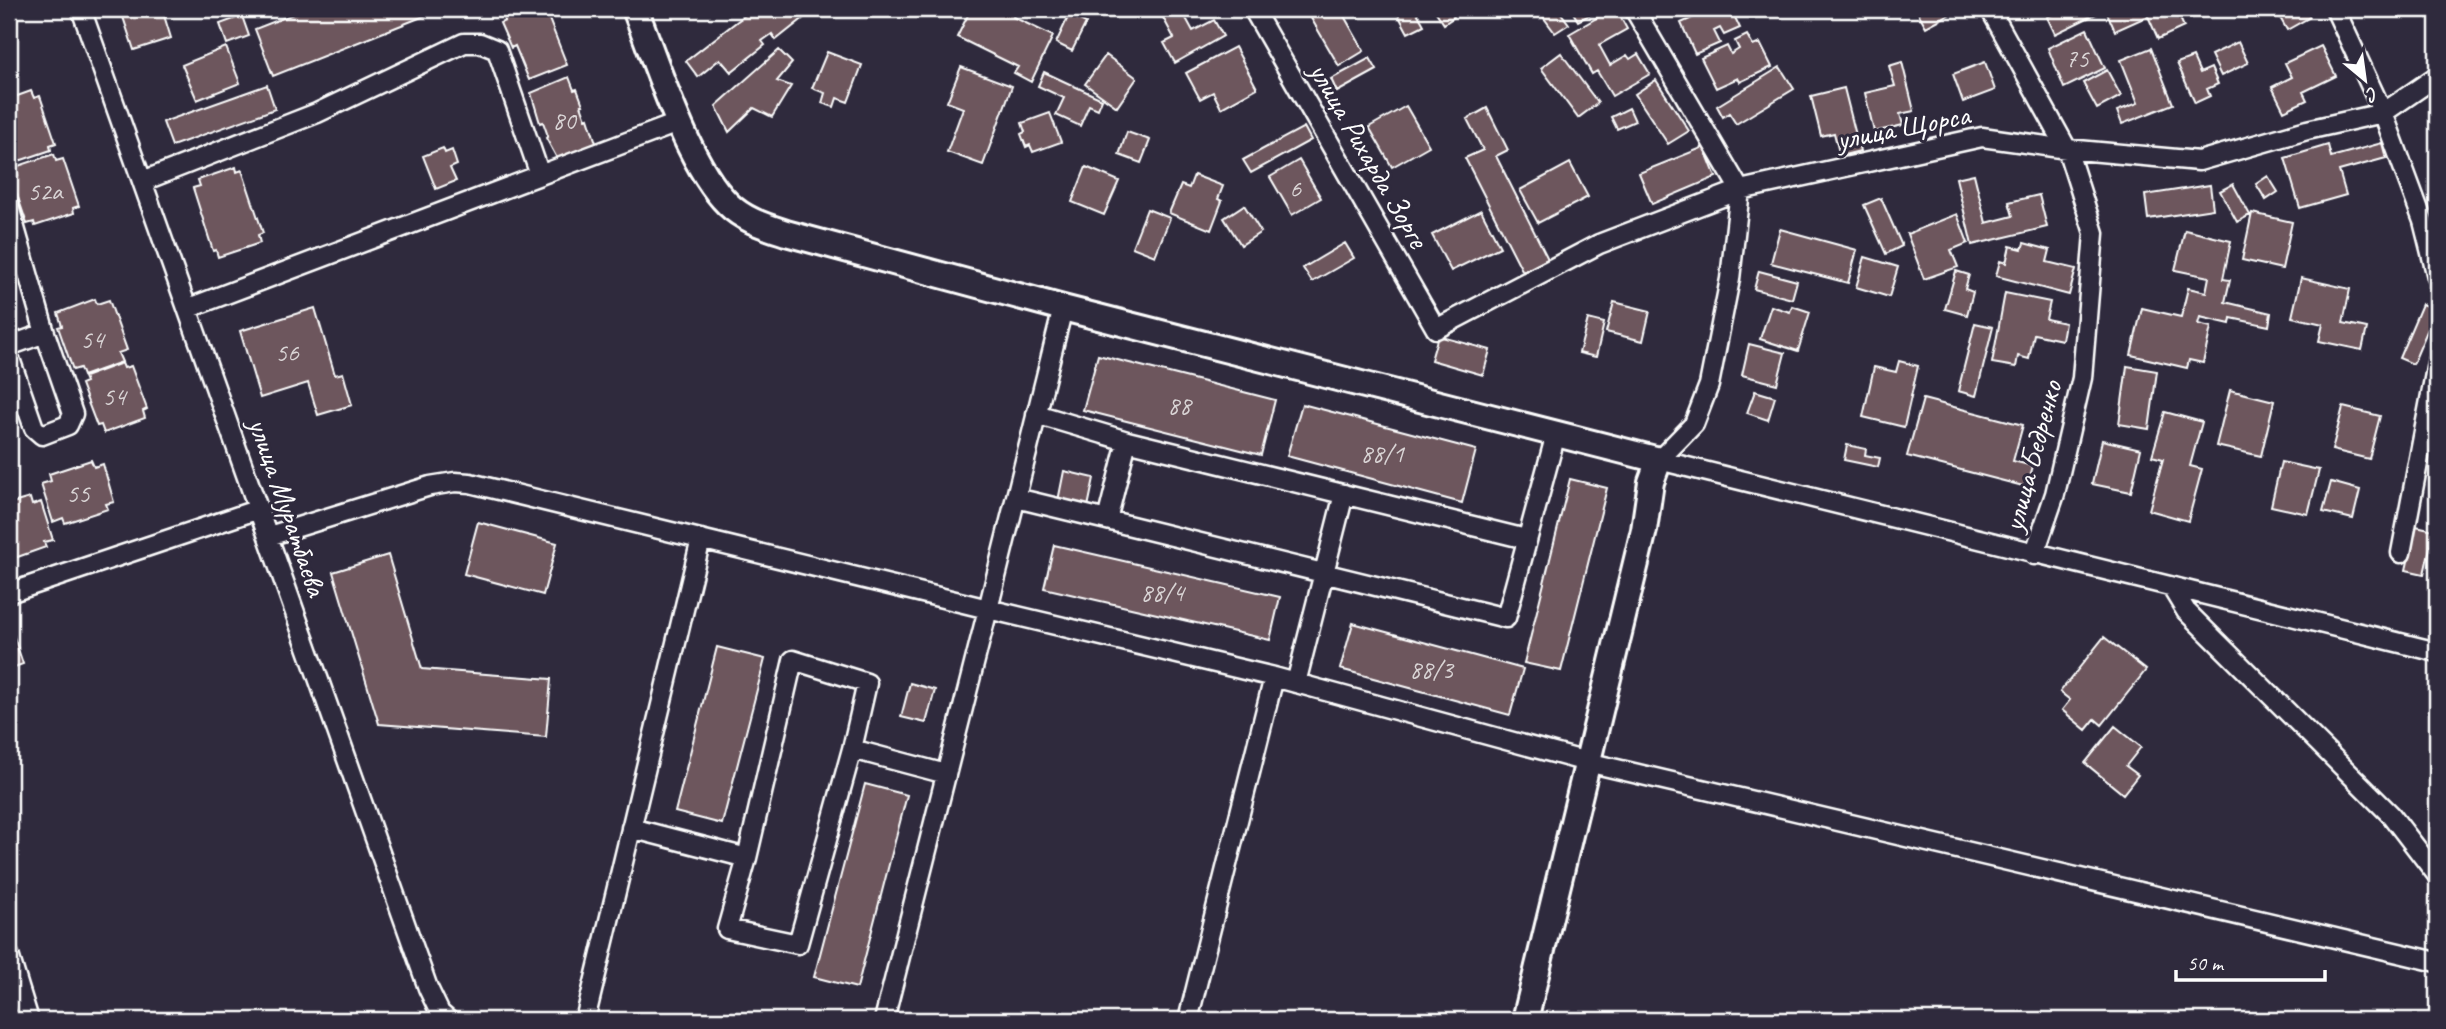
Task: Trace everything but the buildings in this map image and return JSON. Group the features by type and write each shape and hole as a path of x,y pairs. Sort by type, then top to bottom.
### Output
{"street":[{"name":"улица Муратбаева","path":"81,9 428,988 440,1013 448,1020"},
{"path":"635,9 680,122 711,184 729,205 752,221 786,233 1063,308 1659,460"},
{"name":"улица Рихарда Зорге","path":"1253,9 1436,329"},
{"path":"1525,1020 1644,530 1651,482 1659,460 1693,424 1709,385 1730,279 1740,190 1634,9"},
{"name":"улица Бедренко","path":"1659,460 2034,555 2056,494 2082,378 2094,233 2067,149 1990,9"},
{"path":"2335,9 2383,113 2423,221 2437,277"},
{"path":"143,181 317,113 464,43 480,43 497,50 540,176"},
{"name":"улица Щорса","path":"1436,329 1599,244 1740,190 1982,137 2067,149 2199,161 2307,130 2383,113 2437,76"},
{"path":"189,308 680,122"},
{"path":"9,207 73,414 68,425 42,435 34,428 9,356"},
{"path":"884,1020 1063,308"},
{"path":"9,346 46,333"},
{"path":"2401,553 2437,363"},
{"path":"1036,414 1127,440 1526,539"},
{"path":"1016,498 1506,618 1556,434"},
{"path":"1107,520 1127,440"},
{"path":"269,536 430,486 461,482 1274,677 1587,762 2437,962"},
{"path":"1296,683 1344,494"},
{"path":"9,593 259,509"},
{"path":"584,1020 701,539"},
{"path":"2034,555 2437,652"},
{"path":"2172,588 2186,611 2391,815 2437,875"},
{"path":"793,660 867,683 852,749 798,944 727,929 747,858 793,660"},
{"path":"1188,1020 1274,677"},
{"path":"852,749 946,774"},
{"path":"631,828 747,858"},
{"path":"9,955 12,977 29,1020"}]}
